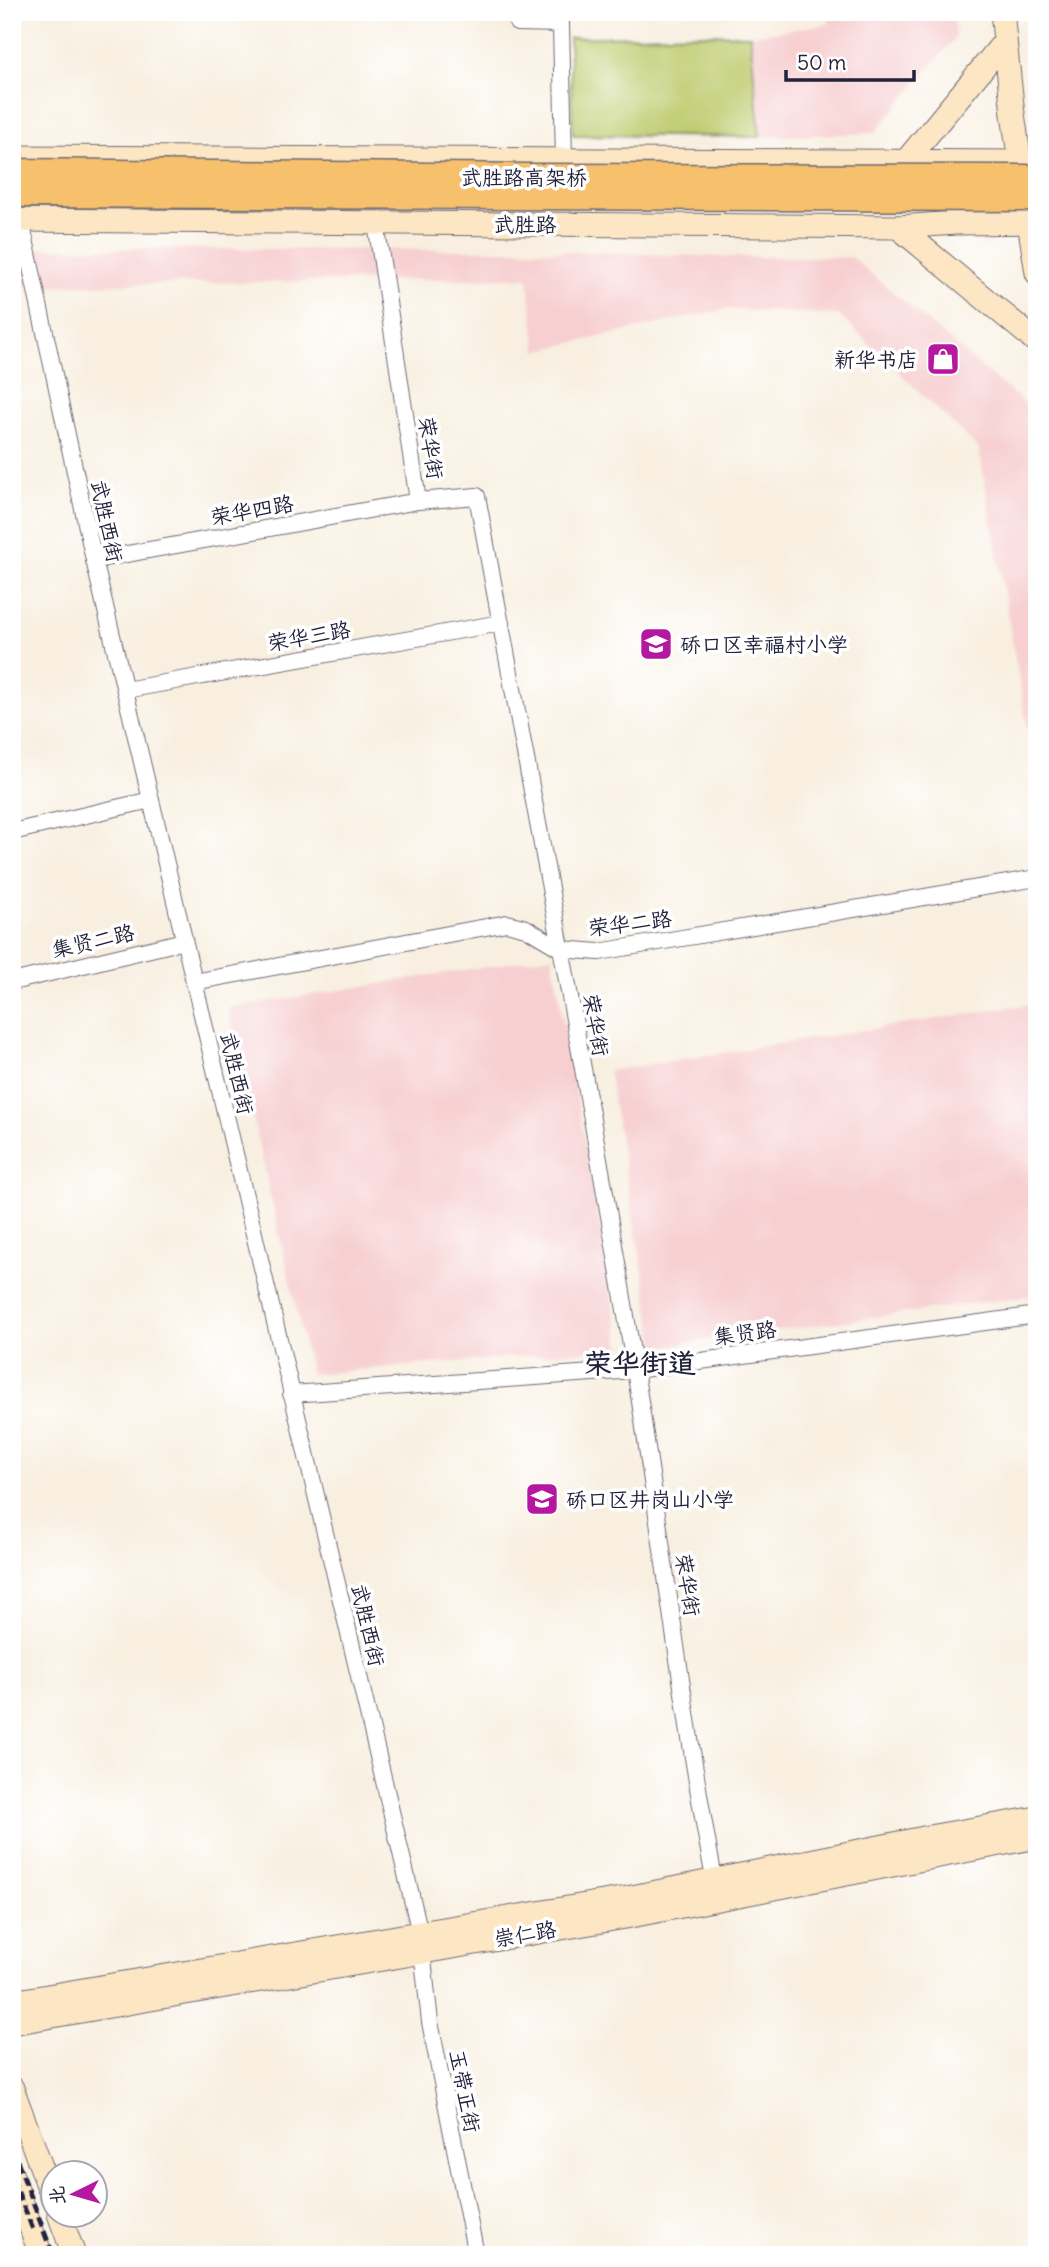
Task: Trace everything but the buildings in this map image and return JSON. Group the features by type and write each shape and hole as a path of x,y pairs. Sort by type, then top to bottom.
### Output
{"main road":[{"path":"1002,12 1013,114 1031,168 1037,273"},
{"path":"906,162 1005,41"},
{"path":"12,157 906,162 1031,168"},
{"name":"武胜路高架桥","path":"12,172 559,177 1031,168"},
{"name":"武胜路高架桥","path":"12,194 1034,214"},
{"name":"武胜路","path":"16,220 898,227 1034,214"},
{"path":"898,227 1037,342"},
{"name":"崇仁路","path":"716,1890 929,1837 1037,1818"},
{"name":"崇仁路","path":"12,2023 421,1943 627,1898 716,1890 1037,1837"},
{"name":"崇仁路","path":"12,2002 421,1943"},
{"path":"12,2088 38,2158"},
{"path":"12,2175 41,2255"},
{"path":"64,2228 74,2255"}],"street":[{"path":"517,12 517,23 561,24 564,160"},
{"name":"武胜西街","path":"16,220 421,1943"},
{"name":"荣华街","path":"376,223 418,501 477,496 635,1370 696,1778 716,1890"},
{"name":"荣华四路","path":"94,560 418,501"},
{"name":"荣华三路","path":"125,690 501,623"},
{"path":"12,832 151,800"},
{"name":"荣华二路","path":"194,982 507,923 526,928 561,949 599,952 1037,878"},
{"name":"集贤二路","path":"12,982 184,941"},
{"name":"集贤路","path":"291,1394 635,1370 1037,1315"},
{"name":"玉带正街","path":"421,1943 430,2022 476,2255"}],"shaded area":[{"path":"828,12 953,12 956,37 874,133 760,137 750,35 829,24"},
{"path":"12,248 529,250 729,257 851,257 1030,408 1037,451 1037,785 979,449 839,315 725,309 537,351 528,278 12,286"},
{"path":"552,956 621,1348 311,1374 228,1008"},
{"path":"1037,1003 1037,1295 656,1347 608,1071"}],"green space":[{"path":"750,35 760,137 573,135 569,38"}],"railway":[{"path":"12,2147 53,2255"},
{"path":"12,2178 34,2232"}],"place":[{"name":"新华书店","path":"943,359"},
{"name":"硚口区幸福村小学","path":"656,644"},
{"name":"硚口区井岗山小学","path":"542,1499"}],"district":[{"name":"荣华街道","path":"640,1363"}]}
